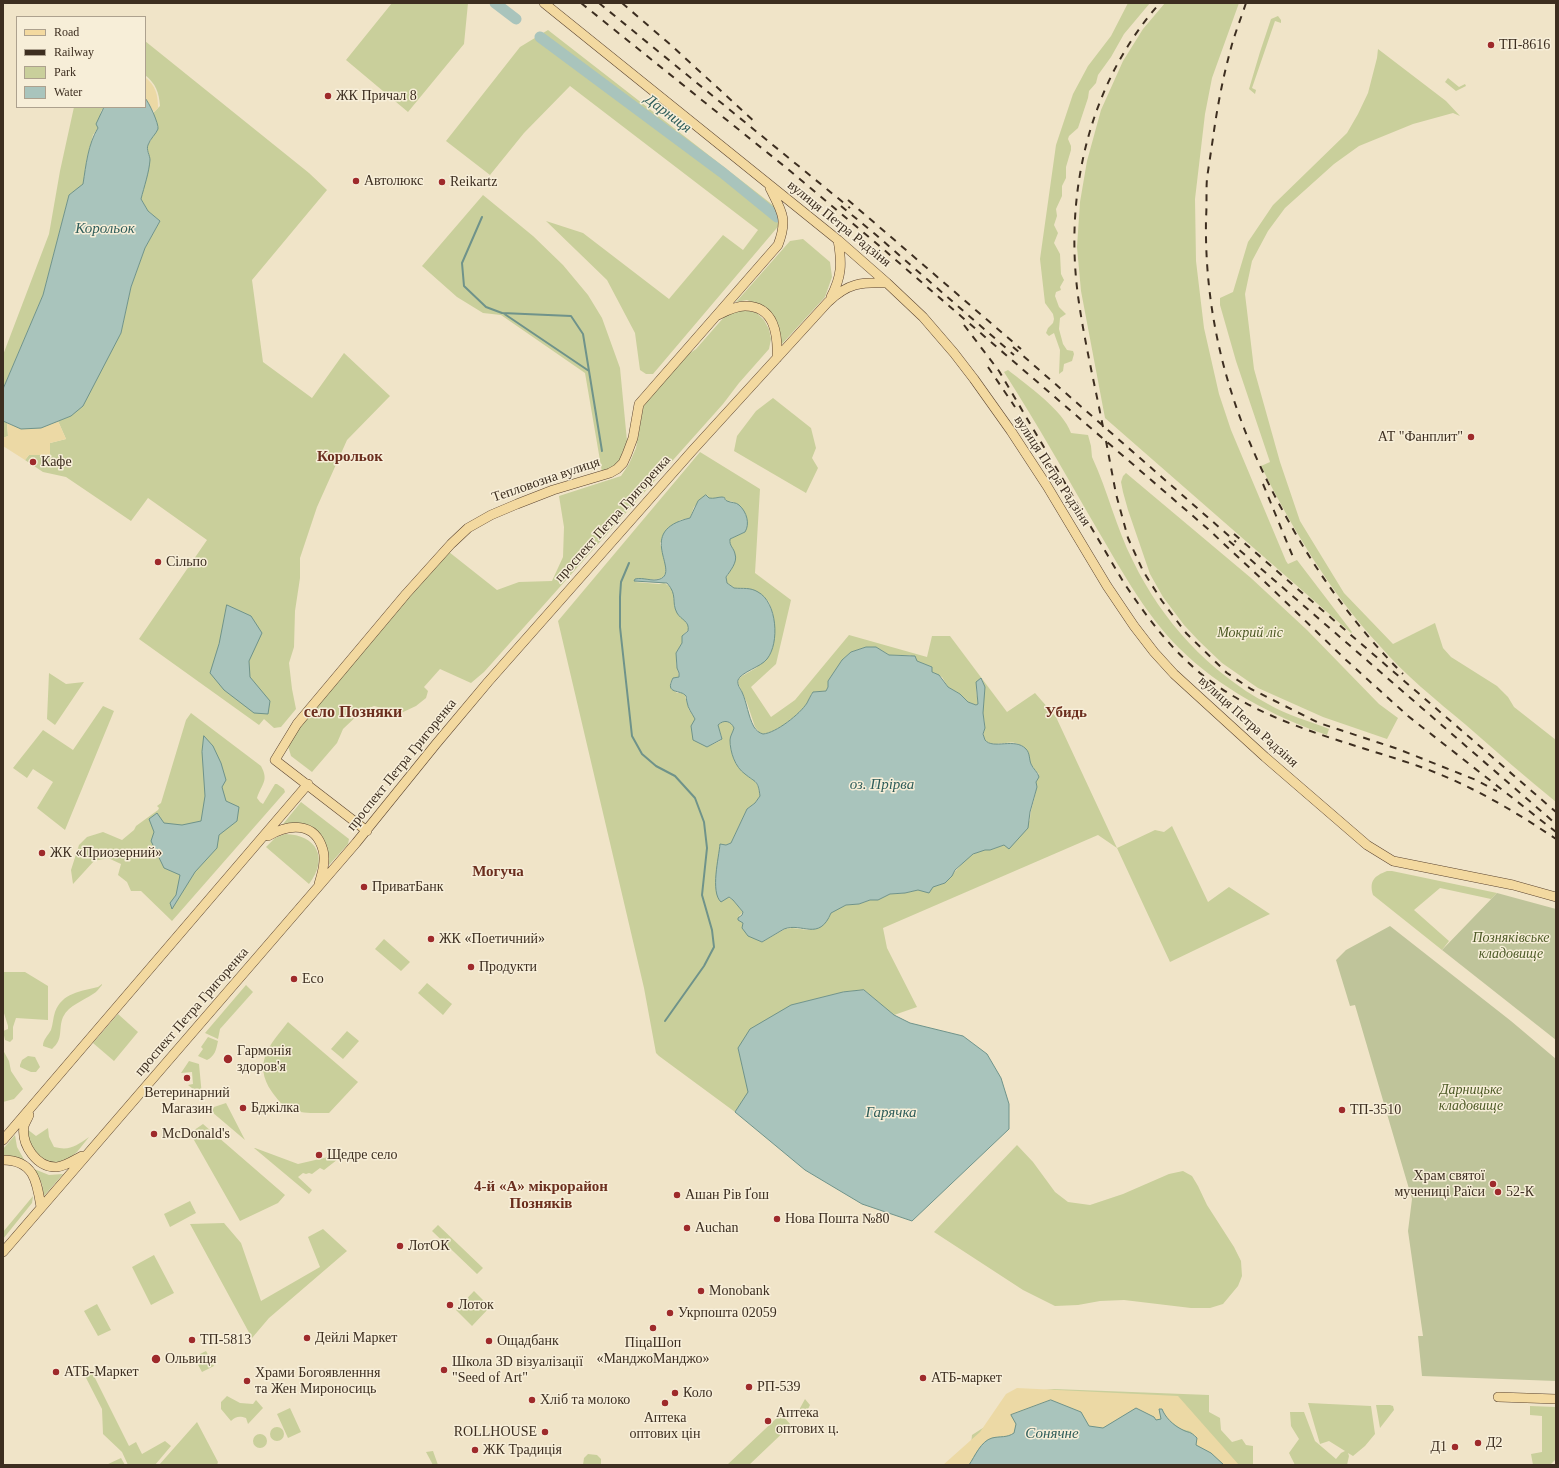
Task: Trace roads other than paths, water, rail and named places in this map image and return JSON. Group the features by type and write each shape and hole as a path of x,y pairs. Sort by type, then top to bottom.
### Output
{"main road":[{"name":"вулиця Петра Радзіня","path":"544,3 838,240 923,317 974,379 1047,486 1107,586 1134,626 1154,652 1190,689 1332,815 1367,845 1393,861 1513,885 1556,898"},
{"name":"Тепловозна вулиця","path":"308,784 275,760 302,718 406,594 451,544 468,528 491,514 553,490 604,475 617,468 623,462 633,438 639,404 778,245 784,221 781,211 768,184"},
{"name":"проспект Петра Григоренка","path":"828,302 837,284 842,263 838,240"},
{"name":"проспект Петра Григоренка","path":"3,1252 87,1153 160,1072 367,831 436,744 488,682 692,451 828,302 838,293 850,286 862,282 887,283"},
{"path":"714,317 733,308 745,306 758,309 766,315 774,325 777,338 777,358"},
{"path":"3,1140 308,784 367,831"},
{"path":"262,839 280,829 293,826 306,829 313,834 319,840 324,851 323,872 318,887"},
{"path":"39,1098 24,1125 24,1138 29,1150 36,1159 45,1165 56,1167 67,1164 87,1153"},
{"path":"3,1160 14,1160 24,1165 32,1173 37,1183 41,1207"},
{"path":"1498,1397 1556,1399"}],"water":[{"name":"Корольок","path":"146,100 149,104 158,129 148,147 150,158 148,175 141,199 148,211 160,221 145,248 131,287 121,333 83,406 71,416 41,428 21,429 3,421 3,389 43,295 69,195 83,184 86,162 92,141 98,128 96,124 104,108 146,108"},
{"name":"оз. Прірва","path":"706,495 709,498 722,497 727,501 738,504 744,511 747,518 747,529 745,532 730,539 730,543 736,557 733,566 726,577 727,583 734,588 755,590 764,597 773,613 775,633 771,652 764,662 743,674 738,680 738,685 744,696 754,727 763,734 781,727 804,707 813,692 826,691 828,681 842,660 851,652 866,647 876,647 889,655 915,656 917,661 932,667 932,672 939,675 948,687 960,694 968,702 976,705 978,704 976,682 981,678 985,687 983,713 985,728 983,734 985,740 993,744 1016,744 1026,749 1029,754 1031,764 1039,777 1036,782 1037,787 1030,812 1028,828 1009,849 1004,845 973,854 955,870 952,876 945,883 933,887 929,893 918,890 890,894 878,900 870,900 859,904 846,905 831,913 821,927 810,929 791,927 784,929 762,942 748,936 742,928 743,923 738,920 743,912 729,897 721,902 718,897 716,891 716,874 720,844 726,845 731,843 747,809 755,803 760,796 758,787 756,782 741,771 734,759 730,737 734,728 729,722 725,721 718,725 722,739 707,747 693,740 691,726 695,719 688,707 686,696 674,691 671,687 673,678 679,677 676,653 682,643 682,636 688,631 688,625 675,609 672,591 667,583 634,581 635,579 657,580 665,575 666,568 661,541 665,532 673,524 690,518 698,501"},
{"path":"227,605 251,616 262,633 249,661 250,677 270,701 268,714 254,713 224,690 210,673 219,644"},
{"path":"204,736 213,746 221,763 226,780 222,787 226,801 239,807 237,821 219,835 217,848 195,872 172,909 170,903 176,895 180,875 164,868 151,841 154,832 149,819 157,813 164,823 182,825 201,821 205,796 202,752"},
{"name":"Гарячка","path":"864,990 894,1015 910,1023 963,1036 987,1054 1001,1078 1009,1104 1009,1129 912,1221 862,1204 805,1170 735,1112 748,1092 738,1048 750,1029 791,1005 843,992"},
{"name":"Сонячне","path":"1051,1400 1081,1412 1089,1426 1103,1428 1136,1408 1154,1417 1156,1420 1161,1419 1159,1409 1162,1409 1172,1423 1191,1433 1197,1438 1196,1445 1211,1453 1224,1465 969,1465 985,1442 995,1437 1009,1436 1014,1433 1016,1424 1011,1415"}],"waterway":[{"name":"Дарниця","path":"495,3 516,19"},
{"name":"Дарниця","path":"540,37 723,173 777,217"},
{"path":"482,217 462,263 464,286 486,307 502,313 571,316 583,334 602,451"},
{"path":"503,313 589,371"},
{"path":"629,563 621,582 620,627 632,736 642,754 656,766 675,776 695,798 704,822 707,848 702,895 712,930 714,947 704,966 665,1021"}],"railway":[{"path":"581,3 789,170 883,249 1208,529 1345,659 1408,716 1556,832"},
{"path":"599,3 850,208"},
{"path":"622,3 672,46 757,124"},
{"path":"1103,427 1081,318 1075,263 1075,223 1079,183 1086,144 1099,106 1115,69 1135,35 1160,3"},
{"path":"1246,3 1233,42 1223,81 1216,115 1207,178 1207,259 1217,338 1226,376 1238,413 1253,450 1289,522 1327,583 1355,621 1403,674"},
{"path":"848,200 1021,349"},
{"path":"841,206 1014,355"},
{"path":"964,325 999,371 1124,583 1159,631 1188,663 1224,691 1277,718 1304,729 1418,766 1454,780 1489,798 1556,839"},
{"path":"1013,347 1236,542"},
{"path":"988,367 1015,407"},
{"path":"1106,441 1116,494 1128,538 1143,571 1162,601 1186,633 1227,673 1251,689 1319,723 1398,749 1476,780 1497,791"},
{"path":"1263,484 1293,557"},
{"path":"1234,534 1556,812"},
{"path":"1229,541 1556,824"}],"place":[{"name":"ТП-8616","path":"1491,45"},
{"name":"ЖК Причал 8","path":"328,96"},
{"name":"Автолюкс","path":"356,181"},
{"name":"Reikartz","path":"442,182"},
{"name":"АТ \"Фанплит\"","path":"1471,437"},
{"name":"Кафе","path":"33,462"},
{"name":"Сільпо","path":"158,562"},
{"name":"ЖК «Приозерний»","path":"42,853"},
{"name":"ПриватБанк","path":"364,887"},
{"name":"ЖК «Поетичний»","path":"431,939"},
{"name":"Продукти","path":"471,967"},
{"name":"Eco","path":"294,979"},
{"name":"Гармонія здоров'я","path":"228,1059"},
{"name":"Ветеринарний Магазин","path":"187,1078"},
{"name":"Бджілка","path":"243,1108"},
{"name":"ТП-3510","path":"1342,1110"},
{"name":"McDonald's","path":"154,1134"},
{"name":"Щедре село","path":"319,1155"},
{"name":"Храм святої мучениці Раїси","path":"1493,1184"},
{"name":"52-К","path":"1498,1192"},
{"name":"Ашан Рів Ґош","path":"677,1195"},
{"name":"Нова Пошта №80","path":"777,1219"},
{"name":"Auchan","path":"687,1228"},
{"name":"ЛотОК","path":"400,1246"},
{"name":"Monobank","path":"701,1291"},
{"name":"Лоток","path":"450,1305"},
{"name":"Укрпошта 02059","path":"670,1313"},
{"name":"ПіцаШоп «МанджоМанджо»","path":"653,1328"},
{"name":"Дейлі Маркет","path":"307,1338"},
{"name":"ТП-5813","path":"192,1340"},
{"name":"Ощадбанк","path":"489,1341"},
{"name":"Ольвиця","path":"156,1359"},
{"name":"Школа 3D візуалізації \"Seed of Art\"","path":"444,1370"},
{"name":"АТБ-Маркет","path":"56,1372"},
{"name":"АТБ-маркет","path":"923,1378"},
{"name":"Храми Богоявленння та Жен Мироносиць","path":"247,1381"},
{"name":"РП-539","path":"749,1387"},
{"name":"Коло","path":"675,1393"},
{"name":"Хліб та молоко","path":"532,1400"},
{"name":"Аптека оптових цін","path":"665,1403"},
{"name":"Аптека оптових ц.","path":"768,1421"},
{"name":"ROLLHOUSE","path":"545,1432"},
{"name":"Д2","path":"1478,1443"},
{"name":"Д1","path":"1455,1447"},
{"name":"ЖК Традиція","path":"475,1450"}],"district":[{"name":"Корольок","path":"350,457"},
{"name":"село Позняки","path":"353,713"},
{"name":"Убидь","path":"1066,713"},
{"name":"Могуча","path":"498,872"},
{"name":"4-й «А» мікрорайон Позняків","path":"541,1196"}],"park label":[{"name":"Мокрий ліс","path":"1250,633"},
{"name":"Позняківське кладовище","path":"1511,946"},
{"name":"Дарницьке кладовище","path":"1471,1098"}]}
